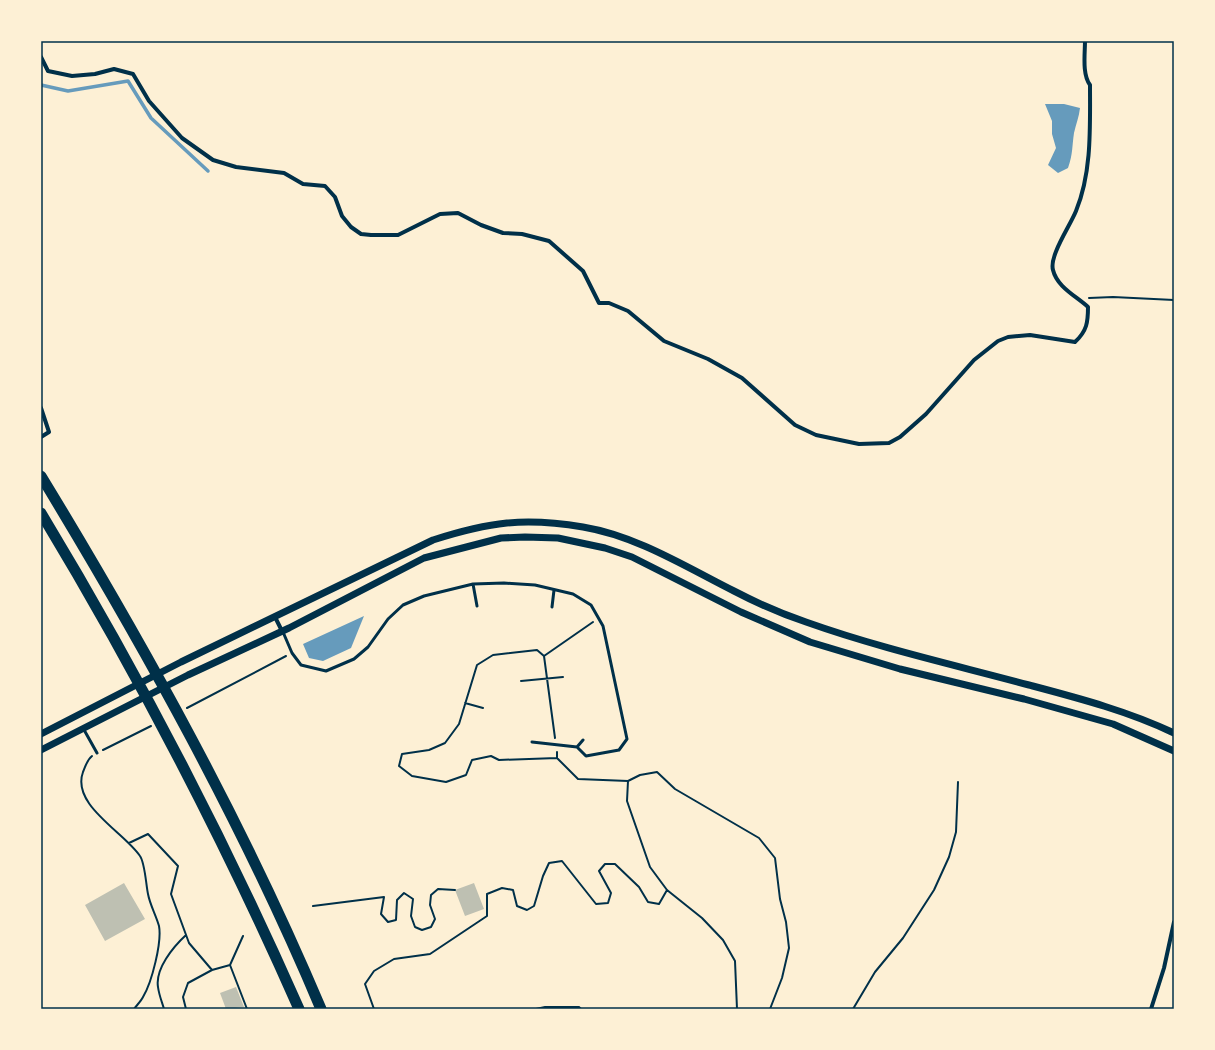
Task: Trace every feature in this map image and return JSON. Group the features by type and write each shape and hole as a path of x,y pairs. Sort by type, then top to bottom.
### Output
{"highway":[{"path":"41,476 105,581 192,739 298,956 320,1009"},
{"path":"41,513 87,589 173,747 278,961 299,1009"}],"street":[{"path":"41,58 48,71 72,76 95,74 114,69 132,74 149,101 182,138 213,160 236,167 284,173 303,184 325,186 335,196 342,216 360,234 398,235 440,214 458,213 481,225 503,233 522,234 549,241 583,271 599,302 609,303 628,311 664,341 708,359 742,378 795,425 816,435 859,444 889,443 900,437 926,414 974,360 998,341 1008,336 1030,335 1075,342 1082,335 1088,324 1088,307 1069,292 1056,279 1052,268 1058,248 1076,211 1088,159 1090,144 1090,85 1088,82 1085,64 1085,41"},
{"path":"41,408 49,432 41,437"},
{"path":"41,734 181,662 433,540 473,527 508,522 542,521 586,527 636,542 735,592 805,622 870,643 1096,702 1174,733"},
{"path":"41,750 188,676 282,631 424,558 501,538 558,538 605,548 632,557 741,612 810,642 900,669 1024,699 1113,724 1174,751"},
{"path":"275,616 282,631"},
{"path":"1151,1009 1164,968 1174,922"}],"lane":[{"path":"472,584 477,606"},
{"path":"282,631 292,653 301,665 326,671 354,659 368,647 388,619 402,605 424,596 472,584 535,585 573,594 591,605 603,626 627,739 619,750 586,756 577,747 532,742"},
{"path":"552,607 554,590"},
{"path":"83,728 97,753"},
{"path":"577,747 584,740"}],"path":[{"path":"1079,299 1113,297 1174,300"},
{"path":"544,656 599,618"},
{"path":"557,758 499,760 491,756 472,760 466,775 446,782 412,776 399,766 402,754 429,750 445,743 459,724 477,665 493,655 537,650 544,656 557,758 578,779 628,781 640,775 657,772 675,789 759,838 775,858 780,899 786,922 789,948 782,978 770,1009"},
{"path":"213,694 292,653"},
{"path":"521,681 563,677"},
{"path":"465,703 483,708"},
{"path":"129,737 88,759 81,777 84,794 94,811 129,843 141,857 150,904 159,926 159,940 152,974 144,996 134,1009"},
{"path":"628,781 627,801 648,860 658,880 667,890 702,918 723,940 735,961 737,1009"},
{"path":"853,1009 875,972 903,938 934,890 949,857 956,832 958,782"},
{"path":"129,843 148,834 178,866 171,894 189,943 212,970"},
{"path":"374,1009 365,984 374,971 394,959 430,954 487,916 486,894 502,888 513,890 517,906 527,910 534,906 543,876 549,864 562,861 596,904 608,903 611,893 599,871 605,864 615,864 639,887 648,902 659,904 667,890"},
{"path":"313,906 384,898 381,914 388,922 396,920 397,900 404,893 413,899 411,916 415,927 422,930 431,927 435,919 430,905 431,895 438,889 455,890"},
{"path":"164,1009 157,986 164,962 174,946 186,936"},
{"path":"243,936 230,965 247,1009"},
{"path":"186,1009 183,997 188,983 212,970 230,965"},
{"path":"536,1009 545,1007 579,1007 581,1009"}],"water":[{"path":"1045,104 1064,104 1080,108 1074,133 1070,163 1068,168 1058,173 1048,165 1056,148 1052,134 1052,121"},
{"path":"364,616 351,648 323,661 309,658 303,644"}],"building":[{"path":"124,883 145,919 105,941 85,905"},
{"path":"474,883 484,909 465,916 455,890"},
{"path":"236,987 244,1007 226,1009 220,993"}],"waterway":[{"path":"41,85 68,91 128,81 151,118 208,171"}]}
